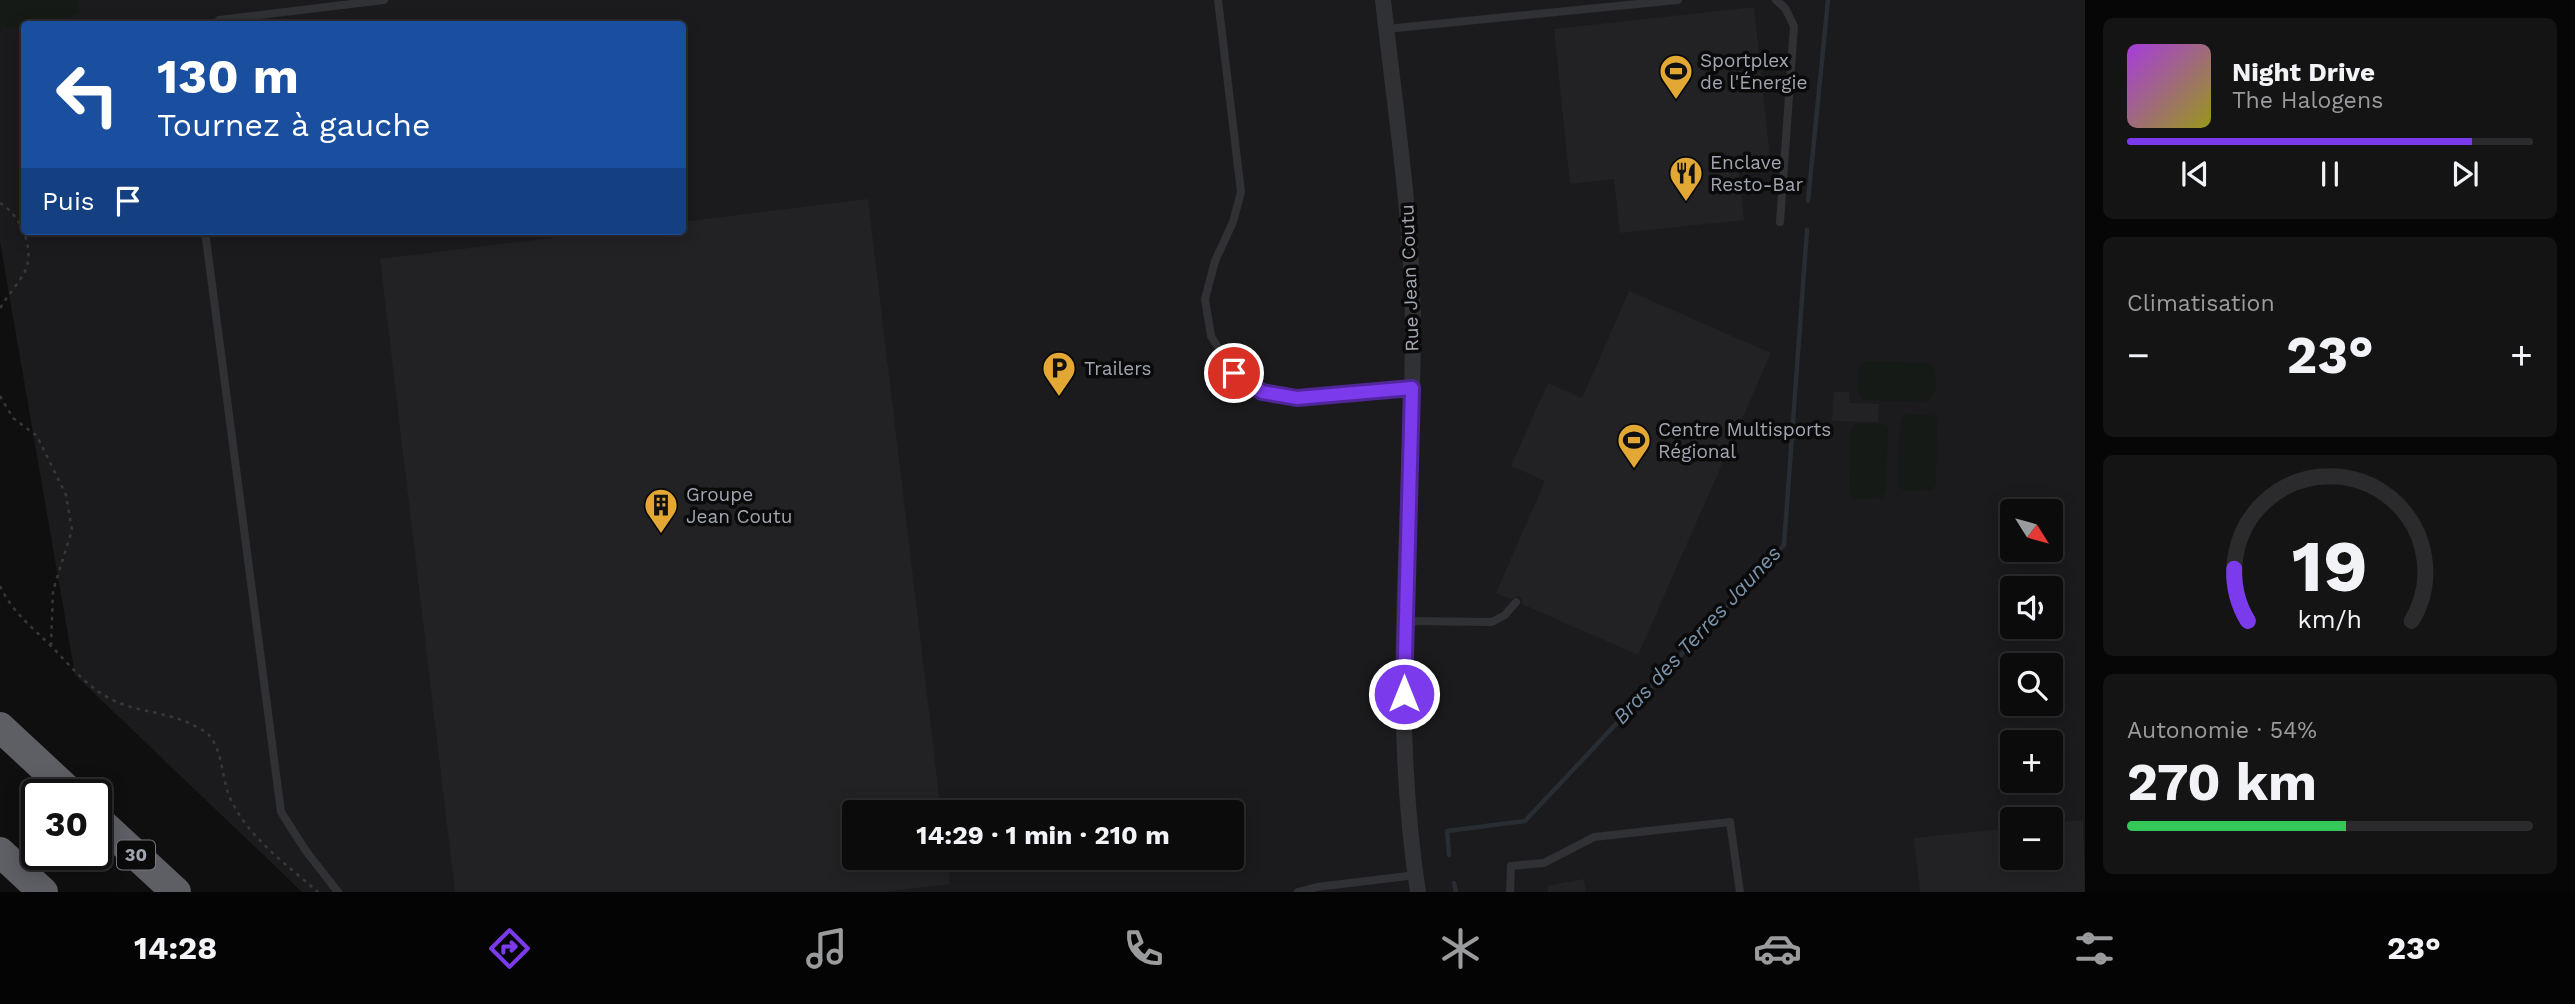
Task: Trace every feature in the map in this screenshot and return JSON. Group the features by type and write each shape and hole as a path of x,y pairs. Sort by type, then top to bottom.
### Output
{"highway":[{"path":"0,727 56,779"},
{"name":"30","path":"112,833 176,892"},
{"path":"0,852 43,892"}],"street":[{"name":"Rue Jean Coutu","path":"1383,0 1410,247 1413,328 1404,751 1418,892"}],"lane":[{"path":"218,21 384,0"},
{"path":"1218,0 1241,192 1233,222 1215,261 1205,299 1211,336 1234,373 1262,392 1297,398 1412,388"},
{"path":"1386,29 1678,0"},
{"path":"1776,0 1785,8 1794,26 1780,222"},
{"path":"206,235 281,812 306,851 338,892"},
{"path":"1405,621 1492,621 1505,615 1516,602"},
{"path":"1510,892 1511,866 1544,863 1594,837 1730,822 1740,892"},
{"path":"1298,892 1317,887 1416,875"}],"path":[{"path":"0,203 12,210 21,229"},
{"path":"0,309 27,267 27,241 24,235"},
{"path":"0,397 13,418 37,436 66,495 72,530 53,591 51,646"},
{"path":"0,586 5,597 30,628 97,690 116,701 179,717 208,734 218,754 231,800 256,837 318,892"}],"shaded area":[{"path":"0,0 2085,0 2085,892 302,892 75,675 0,242"},
{"path":"0,0 78,0 80,13 49,21 21,21 21,26 6,28 0,32"},
{"path":"1864,361 1931,363 1936,378 1931,399 1927,402 1864,400 1858,392 1859,366"},
{"path":"1906,414 1931,415 1937,419 1936,484 1932,490 1905,491 1898,486 1900,423"},
{"path":"1857,423 1881,423 1888,427 1886,492 1882,498 1855,499 1849,494 1850,431"}],"building":[{"path":"1754,7 1771,168 1739,172 1744,220 1620,233 1614,179 1570,184 1554,29"},
{"name":"Groupe Jean Coutu","path":"868,199 940,800 842,800 842,870 948,870 950,884 883,892 455,892 380,259 575,235 686,235 686,222"},
{"path":"1629,291 1771,353 1638,655 1522,604 1522,599 1518,596 1510,599 1496,593 1545,481 1511,466 1548,383 1582,398"},
{"path":"1834,392 1849,392 1849,403 1879,404 1878,422 1832,421"},
{"path":"2083,820 2085,892 1920,892 1914,838 2000,829 2000,870 2063,870 2063,822"},
{"path":"1584,879 1586,892 1548,892 1547,886"}],"waterway":[{"name":"Bras des Terres Jaunes","path":"1808,201 1828,0"},
{"name":"Bras des Terres Jaunes","path":"1449,855 1447,831 1525,821 1784,545 1807,230"},
{"name":"Bras des Terres Jaunes","path":"1454,883 1456,892"}],"place":[{"name":"Sportplex de l'Énergie","path":"1676,101"},
{"name":"Enclave Resto-Bar","path":"1686,203"},
{"name":"Trailers","path":"1059,398"},
{"name":"Centre Multisports Régional","path":"1634,470"},
{"name":"Groupe Jean Coutu","path":"661,535"}],"route":[{"path":"1234,373 1262,392 1297,398 1412,388 1404,694"}]}
